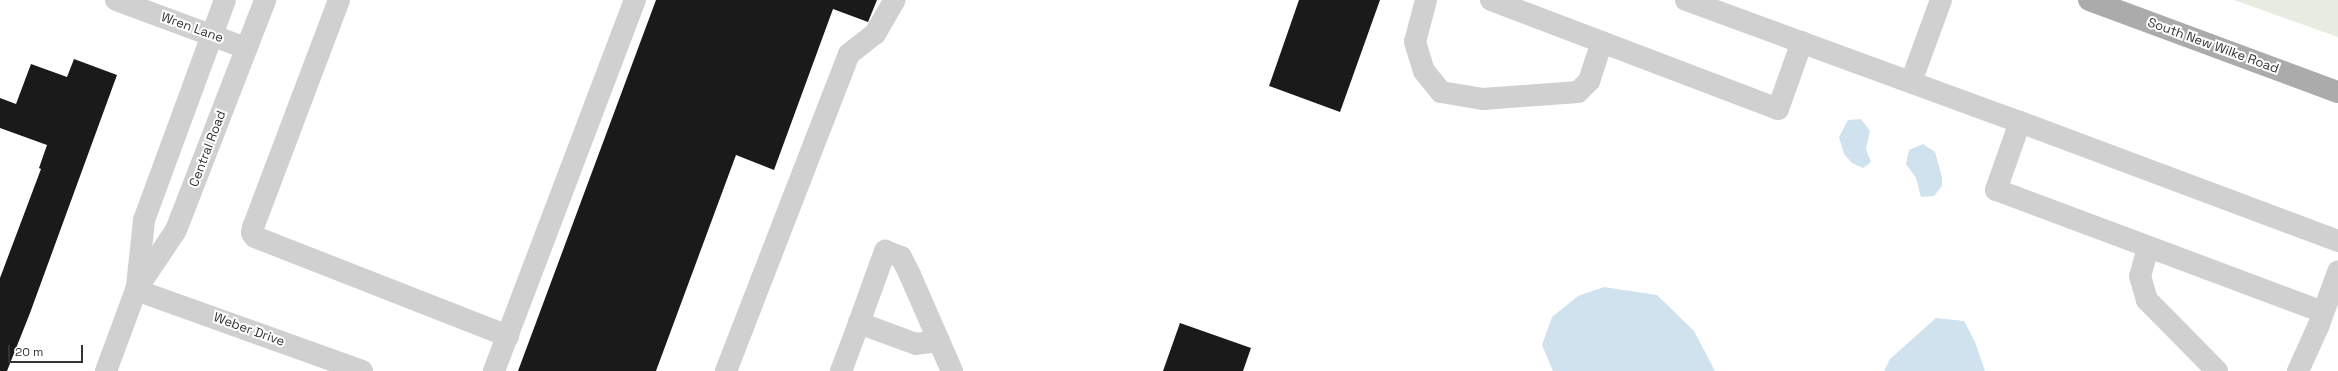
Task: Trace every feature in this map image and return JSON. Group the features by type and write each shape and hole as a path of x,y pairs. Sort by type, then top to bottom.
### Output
{"main road":[{"name":"South New Wilke Road","path":"2089,0 2338,92"}],"street":[{"name":"Wren Lane","path":"116,0 246,48"},
{"name":"Central Road","path":"136,290 144,220 225,0"},
{"name":"Central Road","path":"106,371 136,290 176,230 265,0"},
{"path":"339,0 253,227 255,237 508,336"},
{"path":"494,371 635,0"},
{"path":"726,371 849,54 875,34 895,0"},
{"path":"1426,0 1415,42 1424,71 1441,92 1483,99 1578,92 1589,81 1602,42"},
{"path":"1491,0 1778,109 1802,42"},
{"path":"1686,0 2020,122 2338,241"},
{"path":"1911,82 1942,0"},
{"path":"2020,122 1996,190 2323,312"},
{"path":"2148,247 2140,276 2147,300 2217,371"},
{"path":"841,371 885,251 901,257 952,371"},
{"path":"2298,371 2338,272"},
{"name":"Weber Drive","path":"136,290 362,371"},
{"path":"859,322 916,344 938,340"}],"shaded area":[{"path":"2234,0 2338,0 2338,37"}],"water":[{"path":"1861,119 1870,131 1866,149 1871,162 1863,168 1852,163 1844,154 1839,137 1848,120"},
{"path":"1923,144 1935,152 1942,177 1942,186 1934,196 1921,197 1916,178 1906,164 1909,150"},
{"path":"1604,287 1657,295 1694,331 1715,371 1553,371 1542,345 1552,317 1578,296"},
{"path":"1936,318 1964,321 1975,342 1985,371 1884,371 1890,359"}],"building":[{"path":"656,0 877,0 868,22 833,9 774,170 736,155 656,371 518,371"},
{"path":"1299,0 1380,0 1340,112 1269,86"},
{"path":"74,59 117,75 30,313 7,371 0,371 0,278 41,169 39,168 47,145 0,128 0,98 16,104 31,64 67,77"},
{"path":"1180,323 1251,348 1243,371 1163,371"}]}
